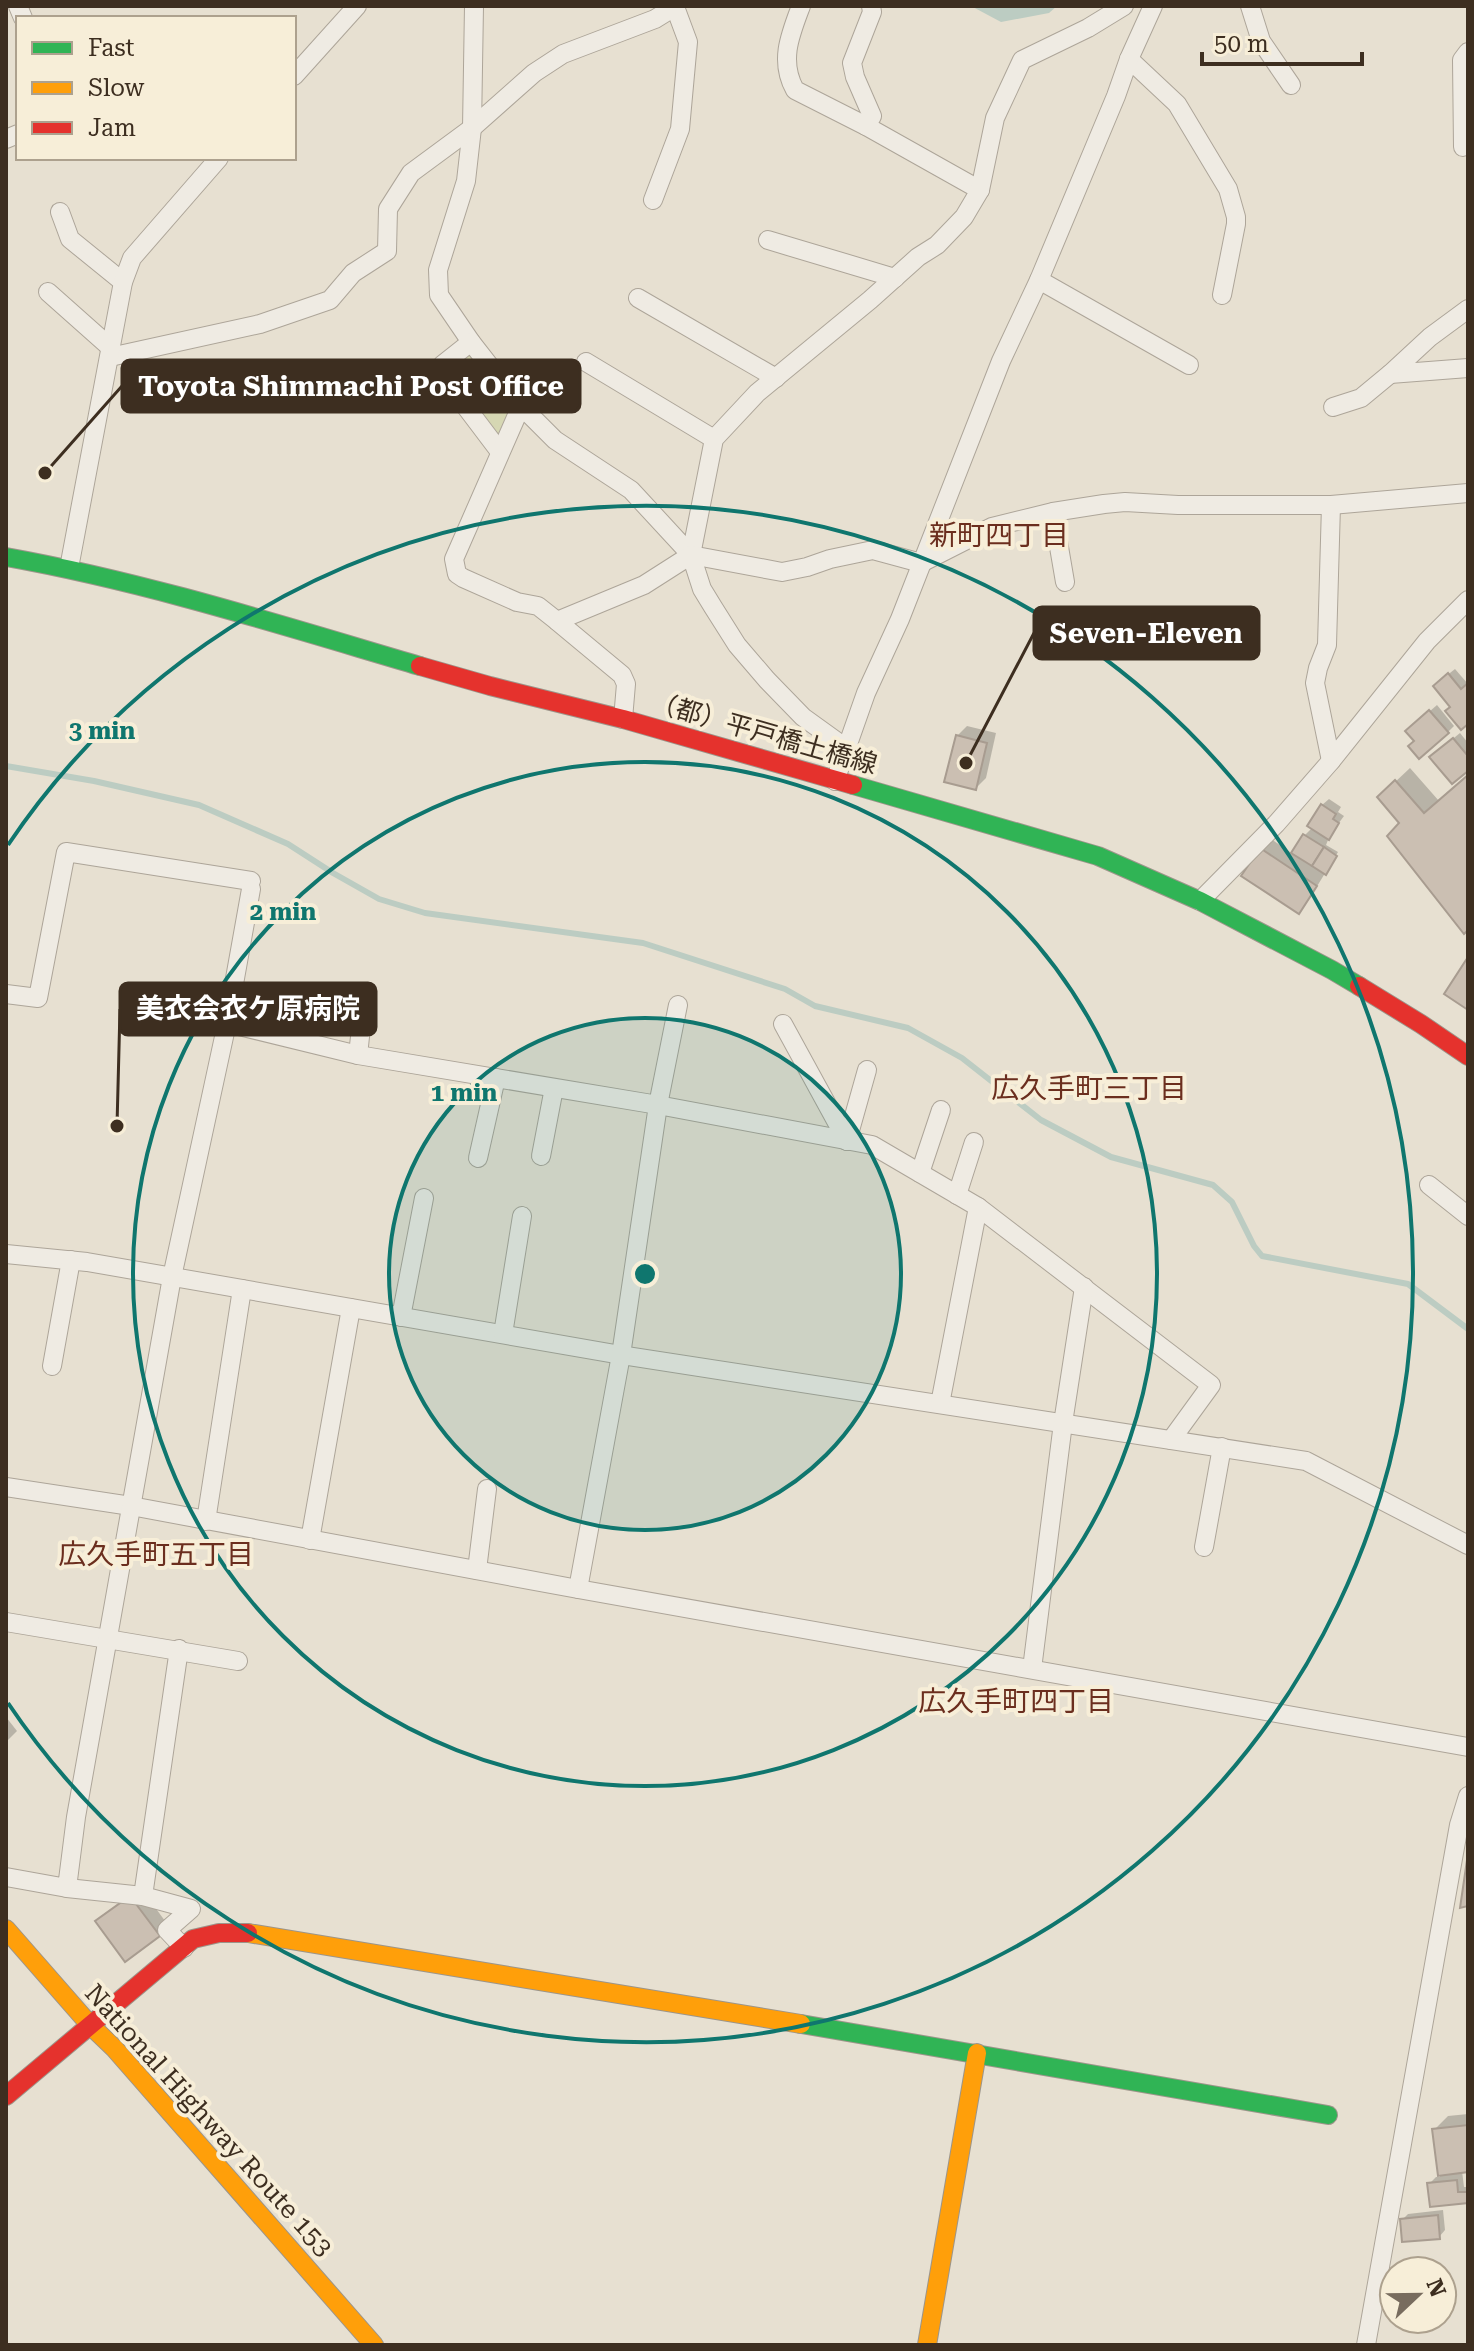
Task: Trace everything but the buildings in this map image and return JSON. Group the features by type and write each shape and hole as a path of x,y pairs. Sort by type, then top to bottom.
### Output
{"main road":[{"name":"（都）平戸橋土橋線","path":"8,554 270,622 490,686 623,719 1098,856 1200,901 1332,970 1468,1056"},
{"name":"National Highway Route 153","path":"6,1929 374,2345"},
{"path":"6,2096 193,1939 220,1932 298,1940 1328,2115"},
{"path":"927,2345 977,2053"}],"street":[{"path":"296,74 357,6"},
{"path":"474,6 472,128 466,181 438,270 439,295 521,406 555,440 631,490 691,555 702,589 737,645 803,717 846,748"},
{"path":"111,352 260,324 330,300 353,273 387,251 388,209 411,173 472,128 534,73 563,54 655,19 676,6 688,42 680,129 653,200"},
{"path":"801,6 786,51 790,80 795,90 980,190"},
{"path":"866,126 872,116 852,63 872,12 871,6"},
{"path":"691,555 714,439 757,393 918,257 937,245 964,217 980,190 995,118 1022,60 1088,28 1124,6"},
{"path":"835,781 866,693 900,619 1001,361 1039,280 1153,6"},
{"path":"1250,6 1261,41 1291,85"},
{"path":"1463,147 1462,60 1468,52"},
{"path":"1129,59 1177,104 1228,189 1236,224 1222,295"},
{"path":"69,568 123,282 132,258 217,160"},
{"path":"60,212 70,239 123,282"},
{"path":"768,240 895,278"},
{"path":"1039,280 1189,365"},
{"path":"48,292 111,352"},
{"path":"638,298 776,378"},
{"path":"1333,407 1361,398 1430,337 1468,309"},
{"path":"471,342 442,365 441,374 500,452"},
{"path":"586,362 714,439"},
{"path":"1390,374 1468,368"},
{"path":"521,406 454,559 457,574 517,602 538,606 622,675 626,684 623,719"},
{"path":"557,621 644,585 691,555 782,572 873,550 921,563 992,527 1053,512 1125,502 1331,505 1468,493"},
{"path":"1331,505 1327,645 1315,683 1331,761"},
{"path":"1053,512 1065,582"},
{"path":"1200,901 1231,872 1331,761 1427,641 1468,600"},
{"path":"6,994 38,998 66,852 251,885 227,1023 172,1277 76,1817 67,1888"},
{"path":"358,1055 364,1000"},
{"path":"578,1589 621,1355 658,1105 678,1005"},
{"path":"227,1023 358,1055 658,1105 872,1145 978,1207 1211,1385 1171,1440"},
{"path":"783,1024 847,1141"},
{"path":"847,1141 867,1070"},
{"path":"478,1158 496,1078"},
{"path":"541,1156 554,1088"},
{"path":"920,1173 941,1110"},
{"path":"957,1195 974,1142"},
{"path":"1429,1185 1468,1216"},
{"path":"401,1317 424,1198"},
{"path":"940,1404 978,1207"},
{"path":"503,1334 522,1216"},
{"path":"6,1254 71,1260 621,1355 1306,1461 1468,1545"},
{"path":"52,1366 71,1260"},
{"path":"1032,1669 1063,1423 1084,1287"},
{"path":"206,1521 242,1289"},
{"path":"310,1540 351,1308"},
{"path":"1204,1547 1222,1447"},
{"path":"6,1487 131,1506 1468,1747"},
{"path":"477,1570 487,1489"},
{"path":"6,1622 238,1661"},
{"path":"143,1896 179,1649"},
{"path":"1366,2345 1468,1796"},
{"path":"6,1877 67,1888 143,1896 191,1909 167,1930 184,1948"}],"green space":[{"path":"471,342 521,406 500,452 442,365"}],"shaded area":[{"path":"971,6 1057,6 1049,13 1001,22"}],"waterway":[{"path":"6,766 94,781 199,805 288,844 379,899 425,913 643,943 785,989 815,1006 908,1028 962,1058 1041,1120 1111,1157 1213,1185 1232,1202 1262,1256 1408,1284 1468,1329"}],"traffic: fast":[{"path":"6,557 163,592 420,666"},
{"path":"853,785 1098,856 1200,901 1359,986"},
{"path":"801,2024 1328,2115"}],"traffic: slow":[{"path":"6,1929 374,2345"},
{"path":"248,1933 801,2024"},
{"path":"927,2345 977,2053"}],"traffic: jam":[{"path":"420,666 623,719 853,785"},
{"path":"1359,986 1468,1056"},
{"path":"6,2096 193,1939 219,1933 248,1933"}],"place":[{"name":"Toyota Shimmachi Post Office","path":"45,473"},
{"name":"Seven-Eleven","path":"966,763"},
{"name":"美衣会衣ケ原病院","path":"117,1126"}],"district":[{"name":"新町四丁目","path":"999,535"},
{"name":"広久手町三丁目","path":"1089,1088"},
{"name":"広久手町五丁目","path":"156,1554"},
{"name":"広久手町四丁目","path":"1016,1701"}]}
